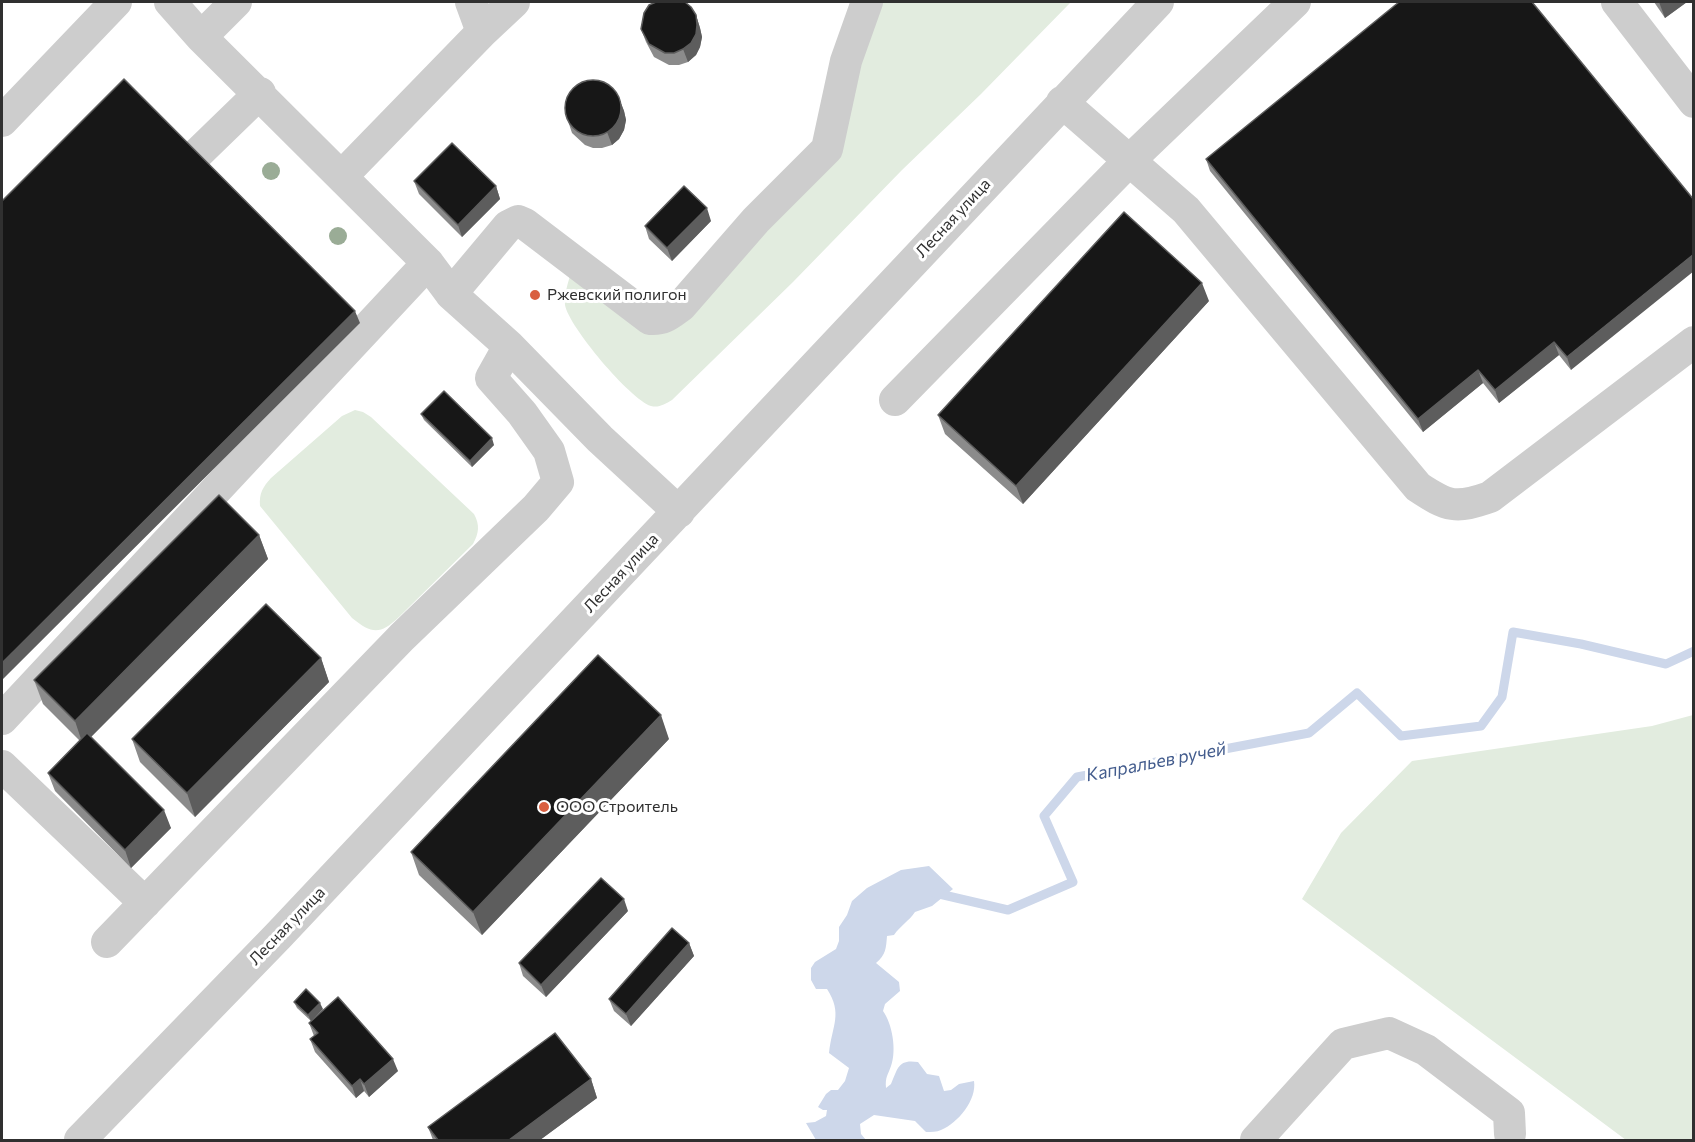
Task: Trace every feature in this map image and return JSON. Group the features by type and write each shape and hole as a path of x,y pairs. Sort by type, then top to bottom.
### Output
{"street":[{"path":"2,121 116,2"},
{"path":"170,2 201,37 260,93 428,263 451,294 509,346 600,439 679,512"},
{"path":"201,37 236,2"},
{"path":"471,2 482,32"},
{"path":"342,176 514,2"},
{"path":"451,294 508,226 518,222 525,224 650,319 664,318 672,313 681,306 756,220 827,149 846,61 867,2"},
{"name":"Лесная улица","path":"80,1140 278,936 1158,2"},
{"path":"895,400 1130,160 1295,2"},
{"path":"1617,2 1694,102"},
{"path":"194,157 260,93"},
{"path":"1062,102 1186,210 1418,487 1438,501 1466,506 1490,497 1694,342"},
{"path":"2,719 428,263"},
{"path":"107,942 402,637 536,508 558,482 549,451 522,413 491,378 509,346"},
{"path":"2,766 145,903"},
{"path":"1256,1140 1343,1044 1389,1033 1426,1050 1509,1113 1510,1134"}],"shaded area":[{"path":"871,2 1071,2 793,282 672,400 659,406 651,406 641,401 588,345 569,315 565,305 571,273 648,321 828,150"},
{"path":"355,410 371,417 474,514 478,525 478,533 473,544 399,617 386,627 376,630 365,627 352,618 260,506 262,490 271,478 342,416"},
{"path":"1693,715 1693,1140 1626,1140 1302,899 1341,833 1412,761 1652,726"}],"water":[{"path":"929,866 953,889 932,906 915,912 894,935 887,936 884,954 876,963 899,982 900,991 885,1004 883,1011 893,1037 893,1060 886,1079 886,1088 891,1084 897,1069 903,1063 911,1061 918,1062 927,1074 939,1076 944,1091 951,1090 959,1084 974,1081 972,1096 960,1116 938,1131 926,1132 915,1121 874,1115 860,1124 861,1134 866,1140 816,1140 806,1123 815,1122 826,1116 827,1110 818,1107 826,1094 831,1090 838,1090 845,1081 849,1068 829,1053 835,1020 834,1006 827,989 816,989 811,980 811,968 815,962 836,949 839,941 839,927 852,901 867,888 901,870"}],"building":[{"path":"656,2 685,2 696,15 696,34 691,43 683,49 674,53 665,53 649,44 641,29 644,13 649,5"},
{"path":"1399,2 1532,2 1694,200 1694,254 1567,357 1554,342 1495,390 1478,370 1418,419 1206,159"},
{"path":"124,79 355,311 2,663 2,201"},
{"path":"593,80 604,82 613,88 619,97 621,108 619,119 613,128 604,134 593,136 582,134 573,128 567,119 565,108 567,97 573,88 582,82"},
{"path":"452,143 496,186 458,225 414,181"},
{"path":"684,186 707,208 667,248 645,226"},
{"path":"1124,212 1202,283 1016,486 938,415"},
{"path":"444,391 492,438 470,461 421,414"},
{"path":"219,495 259,535 75,721 34,680"},
{"path":"266,604 321,658 187,793 132,739"},
{"name":"ООО Строитель","path":"598,655 661,715 473,912 411,852"},
{"path":"87,733 164,810 125,850 48,773"},
{"path":"601,878 624,899 541,985 519,963"},
{"path":"672,928 689,943 626,1014 609,999"},
{"path":"306,989 320,1003 308,1015 294,1002"},
{"path":"338,997 393,1059 364,1084 360,1079 352,1086 310,1039 318,1033 309,1023"},
{"path":"555,1033 591,1079 509,1140 438,1140 428,1127"}],"waterway":[{"name":"Капральев ручей","path":"935,893 1008,910 1073,882 1044,816 1077,777 1309,733 1357,693 1401,736 1481,726 1502,697 1513,632 1581,644 1666,664 1694,651"}],"place":[{"name":"Ржевский полигон","path":"535,295"},
{"name":"ООО Строитель","path":"544,807"}]}
